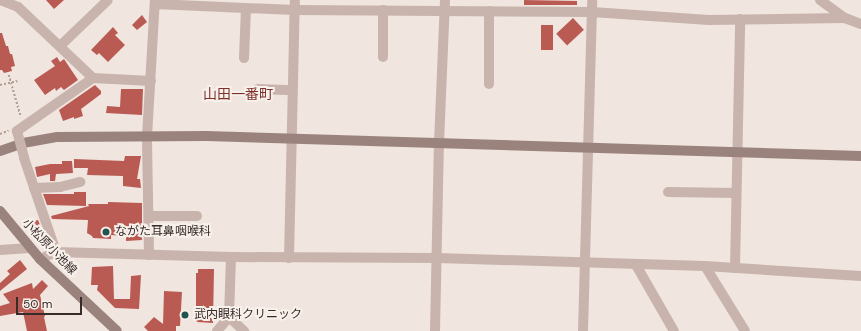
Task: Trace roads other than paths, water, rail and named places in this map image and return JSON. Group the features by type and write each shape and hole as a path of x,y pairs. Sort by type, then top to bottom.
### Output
{"street":[{"path":"0,0 18,7 93,78"},
{"path":"60,46 108,0"},
{"path":"435,331 438,143 445,0"},
{"path":"583,331 592,0"},
{"path":"820,0 845,18 861,24"},
{"path":"149,255 147,136 155,2 246,8 295,5 383,10 592,12 709,20 845,18"},
{"path":"289,258 295,5"},
{"path":"244,58 246,8"},
{"path":"382,57 383,10"},
{"path":"489,11 489,84"},
{"path":"735,268 740,19"},
{"path":"56,252 24,158 21,129 93,78 151,81"},
{"path":"258,89 292,90"},
{"path":"0,151 23,142 57,137 147,136 588,147 861,156"},
{"path":"34,188 60,187 80,182"},
{"path":"668,192 736,193"},
{"name":"小松原小池線","path":"0,210 40,259 117,331"},
{"path":"149,216 197,216"},
{"path":"0,250 30,248"},
{"path":"40,259 56,252 289,258 437,258 705,266 861,276"},
{"path":"217,331 229,316 231,257"},
{"path":"636,265 674,331"},
{"path":"705,266 745,331"},
{"path":"229,316 244,331"}],"place":[{"name":"ながた耳鼻咽喉科","path":"106,232"},
{"name":"武内眼科クリニック","path":"185,315"}],"district":[{"name":"山田一番町","path":"238,94"}]}
